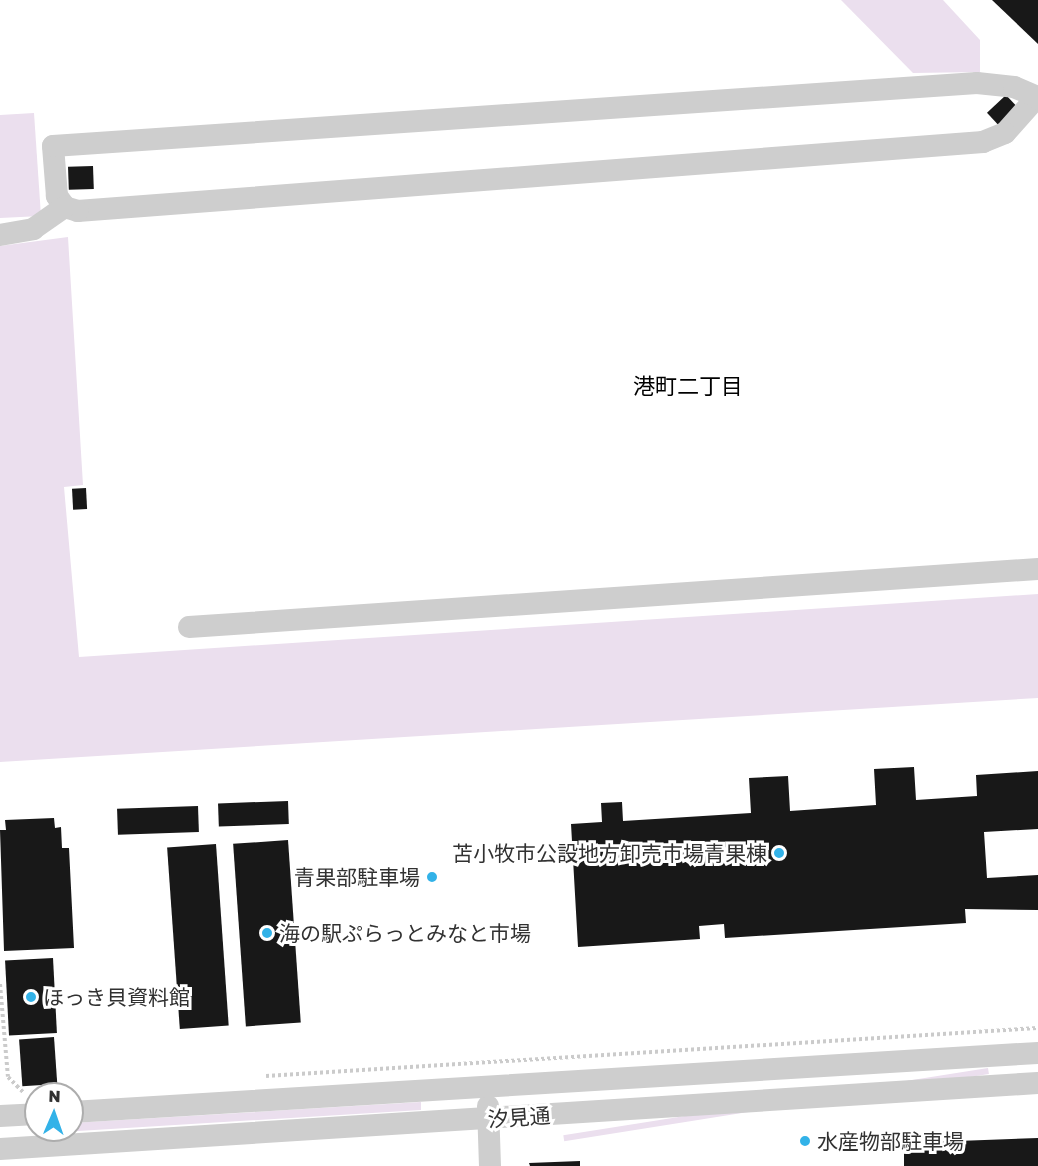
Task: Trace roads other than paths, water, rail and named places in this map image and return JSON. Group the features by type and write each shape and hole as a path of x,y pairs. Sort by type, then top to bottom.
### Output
{"street":[{"path":"977,83 1014,87 1037,98 1005,134 983,142 78,211 65,207 57,196 53,146 977,83"},
{"path":"0,235 33,229 65,207"},
{"path":"189,627 1038,568"},
{"name":"汐見通","path":"84,1101 488,1086 1038,1053"},
{"name":"汐見通","path":"0,1149 1038,1083"},
{"path":"488,1086 490,1166"},
{"path":"0,1116 24,1115"}],"place":[{"name":"苫小牧市公設地方卸売市場青果棟","path":"779,853"},
{"name":"青果部駐車場","path":"432,877"},
{"name":"海の駅ぷらっとみなと市場","path":"267,933"},
{"name":"ほっき貝資料館","path":"31,997"},
{"name":"水産物部駐車場","path":"805,1141"}],"district":[{"name":"港町二丁目","path":"688,386"}]}
